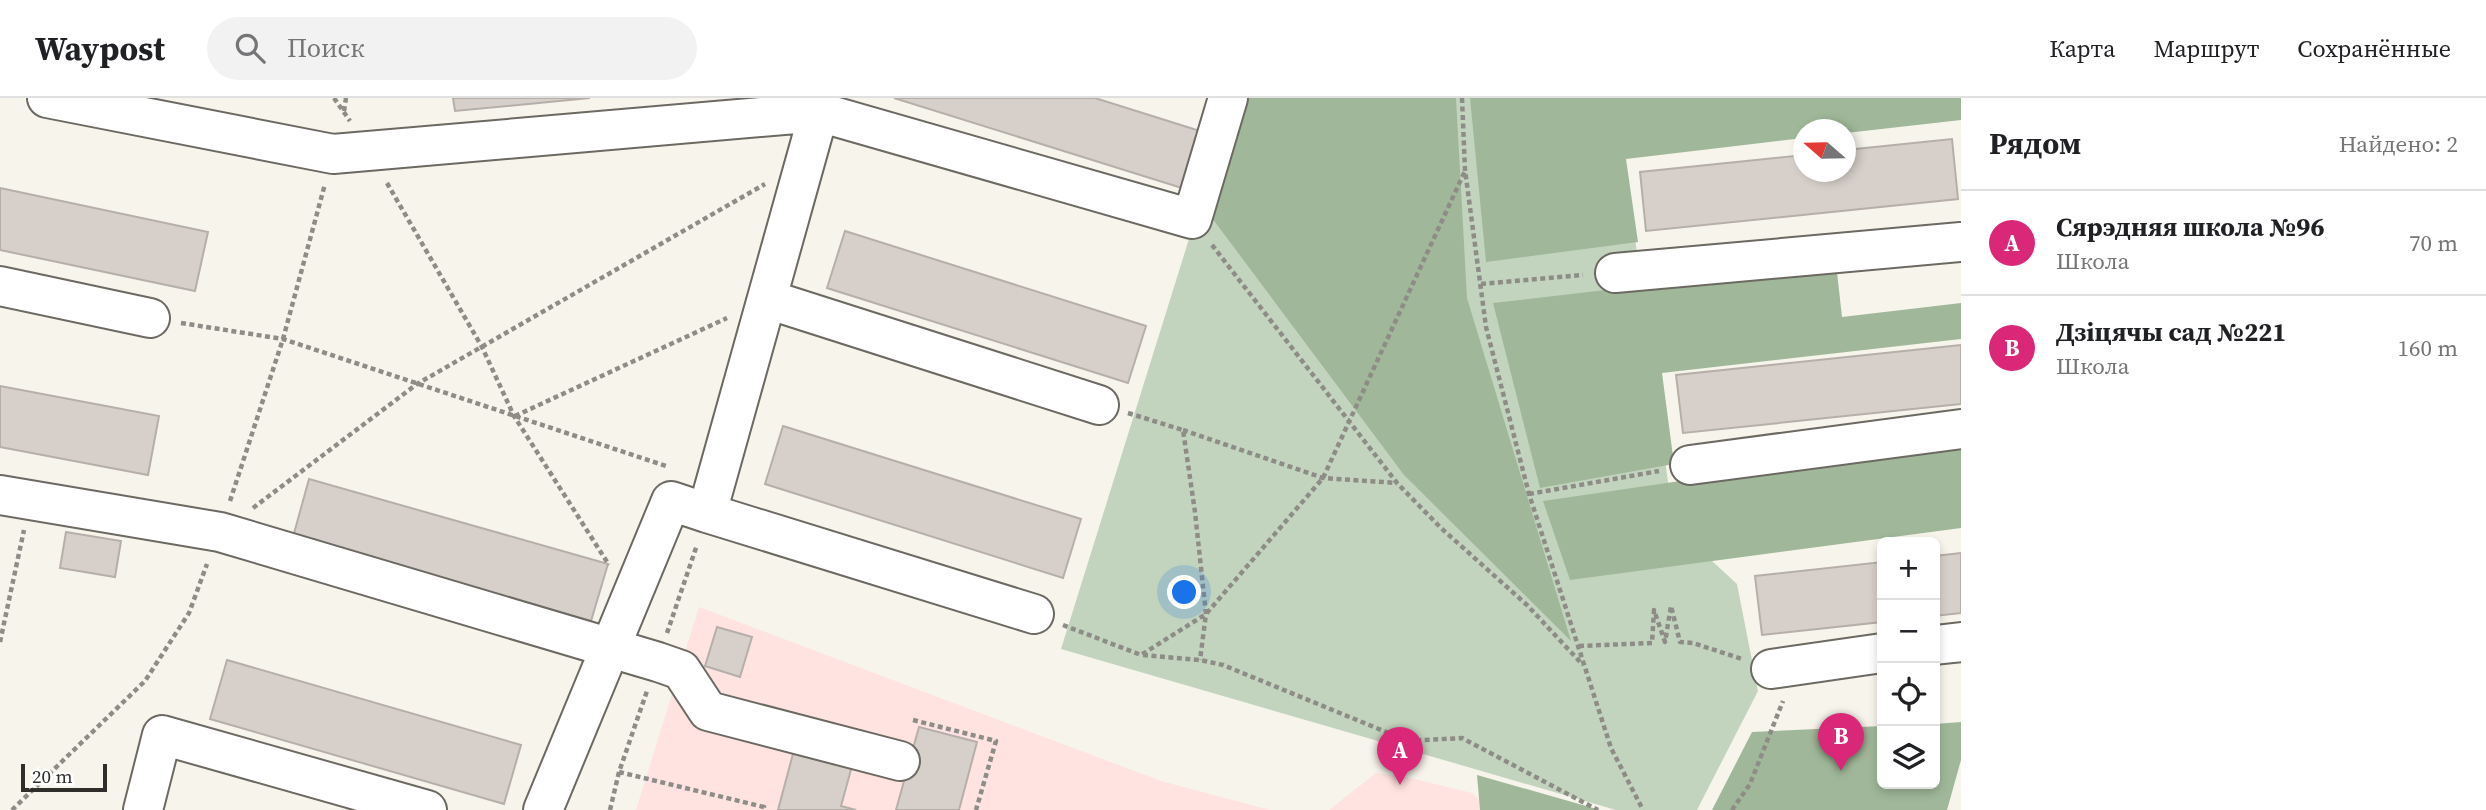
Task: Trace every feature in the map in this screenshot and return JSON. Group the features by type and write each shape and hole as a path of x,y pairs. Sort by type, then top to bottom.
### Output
{"lane":[{"path":"47,98 351,154 819,112 1192,219 1228,98"},
{"path":"707,513 819,112"},
{"path":"1602,274 1961,242"},
{"path":"0,286 150,318"},
{"path":"767,299 1099,405"},
{"path":"1690,465 1961,429"},
{"path":"15,498 220,532 609,647 681,670 708,711 900,761"},
{"path":"543,810 671,501 1034,614"},
{"path":"1940,644 1961,642"},
{"path":"1784,667 1877,654"},
{"path":"143,810 162,735 427,810"}],"path":[{"path":"12,810 145,681 189,613 220,532 283,340 351,154 344,111 334,98"},
{"path":"346,98 344,111 351,154 482,347 514,416 630,598"},
{"path":"1461,98 1465,170 1486,327 1529,494 1611,748 1643,810"},
{"path":"220,532 417,384 805,161"},
{"path":"1141,655 1206,614 1323,478 1465,170"},
{"path":"1192,219 1397,483 1441,528 1527,605 1586,669"},
{"path":"1481,284 1602,274"},
{"path":"514,416 767,299"},
{"path":"150,318 283,340 666,466 671,501"},
{"path":"1099,405 1183,430 1323,478 1397,483"},
{"path":"1183,430 1206,614 1200,660"},
{"path":"1529,494 1636,475"},
{"path":"0,642 15,498"},
{"path":"1579,646 1652,643 1654,610 1665,642 1671,606 1680,642 1784,667 1750,784 1732,810"},
{"path":"1034,614 1141,655 1200,660 1223,665 1408,741 1462,738 1598,810"},
{"path":"913,720 996,741 976,810"},
{"path":"619,772 764,807 764,810"}],"shaded area":[{"path":"699,607 1161,781 1270,810 636,810"},
{"path":"1376,773 1406,777 1472,793 1490,810 1329,810"}],"green space":[{"path":"1233,98 1616,98 1674,526 1737,584 1758,691 1697,810 1616,810 1061,649"},
{"path":"1241,98 1456,98 1467,298 1571,641 1404,475 1209,214"},
{"path":"1470,98 1961,98 1961,120 1856,132 1856,119 1793,119 1793,139 1626,159 1638,242 1486,262"},
{"path":"1836,263 1842,317 1961,303 1961,339 1662,373 1674,464 1540,488 1493,303"},
{"path":"1961,440 1961,528 1877,537 1877,539 1570,580 1543,501"},
{"path":"1961,722 1961,760 1947,810 1712,810 1752,732 1877,726 1877,789 1940,789 1940,724"},
{"path":"1477,775 1600,810 1480,810"}],"building":[{"path":"453,98 590,98 455,111"},
{"path":"894,98 1095,98 1203,132 1185,189"},
{"path":"1952,139 1958,199 1646,231 1640,172 1793,156 1793,182 1856,182 1856,149"},
{"path":"0,188 208,232 195,291 0,250"},
{"path":"845,231 1146,326 1128,383 827,288"},
{"path":"1961,345 1961,404 1683,433 1676,375"},
{"path":"0,386 159,416 148,475 0,447"},
{"path":"783,426 1081,519 1063,578 765,484"},
{"path":"309,479 608,564 591,621 293,537"},
{"path":"66,532 121,541 115,577 60,568"},
{"path":"1961,553 1961,613 1940,615 1940,555"},
{"path":"1877,563 1877,623 1762,635 1755,576"},
{"path":"717,627 752,637 740,677 705,666"},
{"path":"227,660 521,745 504,804 210,719"},
{"path":"919,727 977,742 959,810 896,810"},
{"path":"794,750 852,766 841,806 856,810 778,810"}],"place":[{"name":"Дзіцячы сад №221","path":"1841,771"},
{"name":"Сярэдняя школа №96","path":"1400,785"}]}
